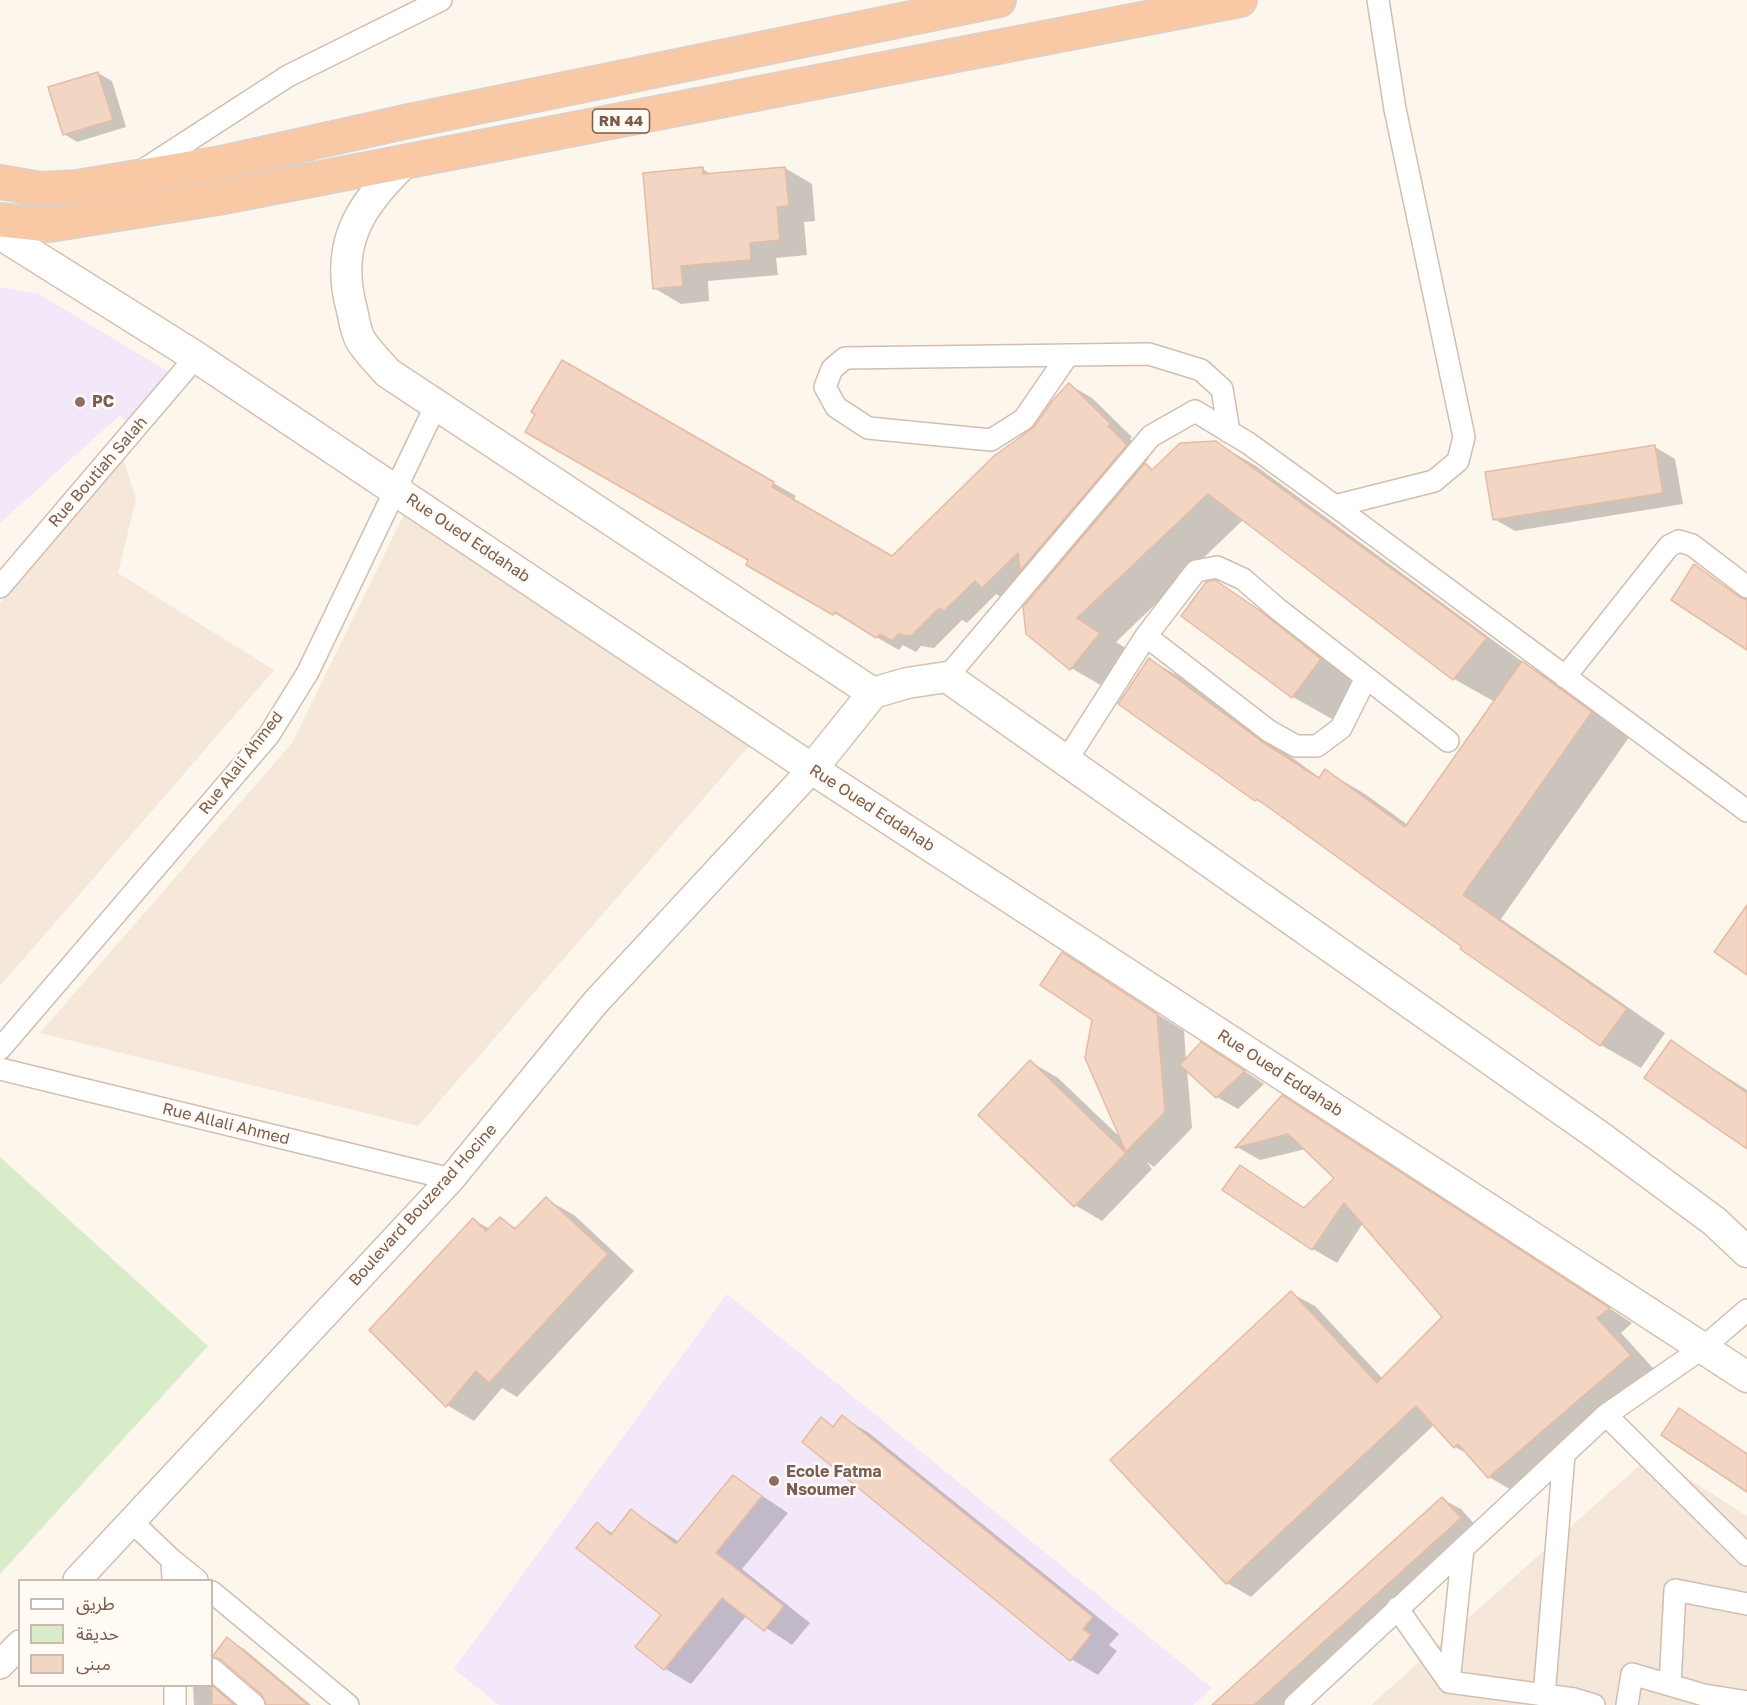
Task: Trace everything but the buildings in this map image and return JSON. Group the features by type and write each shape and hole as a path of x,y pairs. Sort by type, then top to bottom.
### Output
{"highway":[{"path":"0,182 41,189 77,187 221,163 409,121 999,0"},
{"name":"RN 44","path":"0,220 49,225 88,221 404,163 1239,0"}],"main road":[{"path":"404,163 378,188 357,219 346,260 349,301 360,340 388,373 873,693"},
{"name":"Rue Oued Eddahab","path":"0,234 196,357 812,770 1747,1377"},
{"path":"812,770 873,693 907,683 947,677 1609,1143 1714,1221 1747,1252"}],"street":[{"path":"130,178 288,76 441,0"},
{"path":"1335,506 1434,481 1458,461 1464,437 1395,109 1378,0"},
{"path":"1068,355 1024,419 991,440 868,428 836,407 825,387 832,369 845,358 1068,355 1149,354 1201,370 1222,389 1229,432"},
{"name":"Rue Boutiah Salah","path":"0,586 196,357"},
{"name":"Rue Alali Ahmed","path":"0,1048 268,735 308,672 394,488 436,405"},
{"path":"947,677 1151,436 1194,411 1229,432 1335,506 1747,811"},
{"path":"1565,677 1669,546 1679,542 1692,545 1747,587"},
{"path":"1066,761 1146,636 1196,572 1217,567 1243,579 1448,741"},
{"path":"1146,636 1269,731 1296,746 1317,746 1341,728 1366,678"},
{"name":"Boulevard Bouzerad Hocine","path":"79,1579 130,1521 451,1179 595,1003 812,770"},
{"name":"Rue Allali Ahmed","path":"0,1070 451,1179"},
{"path":"1295,1705 1606,1415 1704,1347 1747,1310"},
{"path":"1606,1415 1747,1555"},
{"path":"1544,1696 1564,1455"},
{"path":"130,1521 172,1570 192,1579"},
{"path":"1449,1682 1463,1548"},
{"path":"1681,1694 1675,1590 1747,1604"},
{"path":"213,1593 348,1705"},
{"path":"1397,1608 1449,1682 1580,1703"},
{"path":"0,1665 18,1646"},
{"path":"213,1670 254,1705"},
{"path":"1627,1705 1632,1674 1681,1694 1747,1702"},
{"path":"175,1687 175,1705"}],"shaded area":[{"name":"PC","path":"0,287 39,294 167,371 171,389 135,429 120,415 0,523"},
{"path":"123,458 136,499 118,573 274,670 0,986 0,603"},
{"path":"409,504 757,737 418,1126 40,1033 292,743"},
{"name":"Ecole Fatma Nsoumer","path":"727,1294 1212,1688 1193,1705 499,1705 454,1669"},
{"path":"1651,1455 1747,1516 1747,1705 1371,1705"}],"green space":[{"path":"0,1157 208,1346 0,1574"}],"place":[{"name":"PC","path":"80,402"},
{"name":"Ecole Fatma Nsoumer","path":"774,1481"}]}
